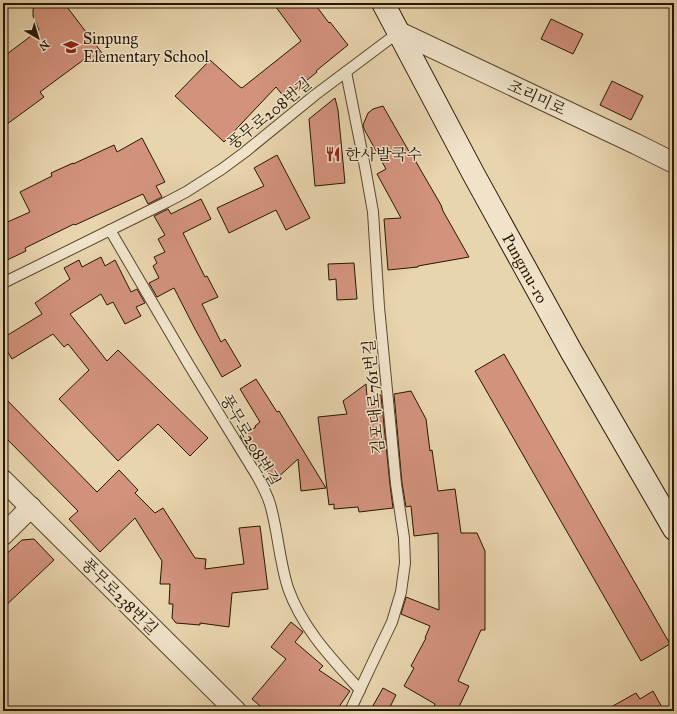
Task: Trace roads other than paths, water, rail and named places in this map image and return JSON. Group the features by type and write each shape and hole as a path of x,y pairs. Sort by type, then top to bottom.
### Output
{"street":[{"name":"Pungmu-ro","path":"383,3 474,175 564,337 674,529"},
{"name":"조리미로","path":"399,32 674,163"},
{"name":"풍무로238번길","path":"3,480 236,711"},
{"path":"3,535 31,507"}],"lane":[{"name":"풍무로208번길","path":"3,283 186,192 245,152 315,95 399,32"},
{"name":"김포대로761번길","path":"346,72 373,212 379,307 396,484 404,538 405,563 401,592 392,622 350,711"},
{"name":"풍무로208번길","path":"110,230 189,365 266,491 274,520 281,560 288,587 302,619 334,661 360,690"}],"place":[{"name":"Sinpung Elementary School","path":"71,47"},
{"name":"한사발국수","path":"333,154"}]}
